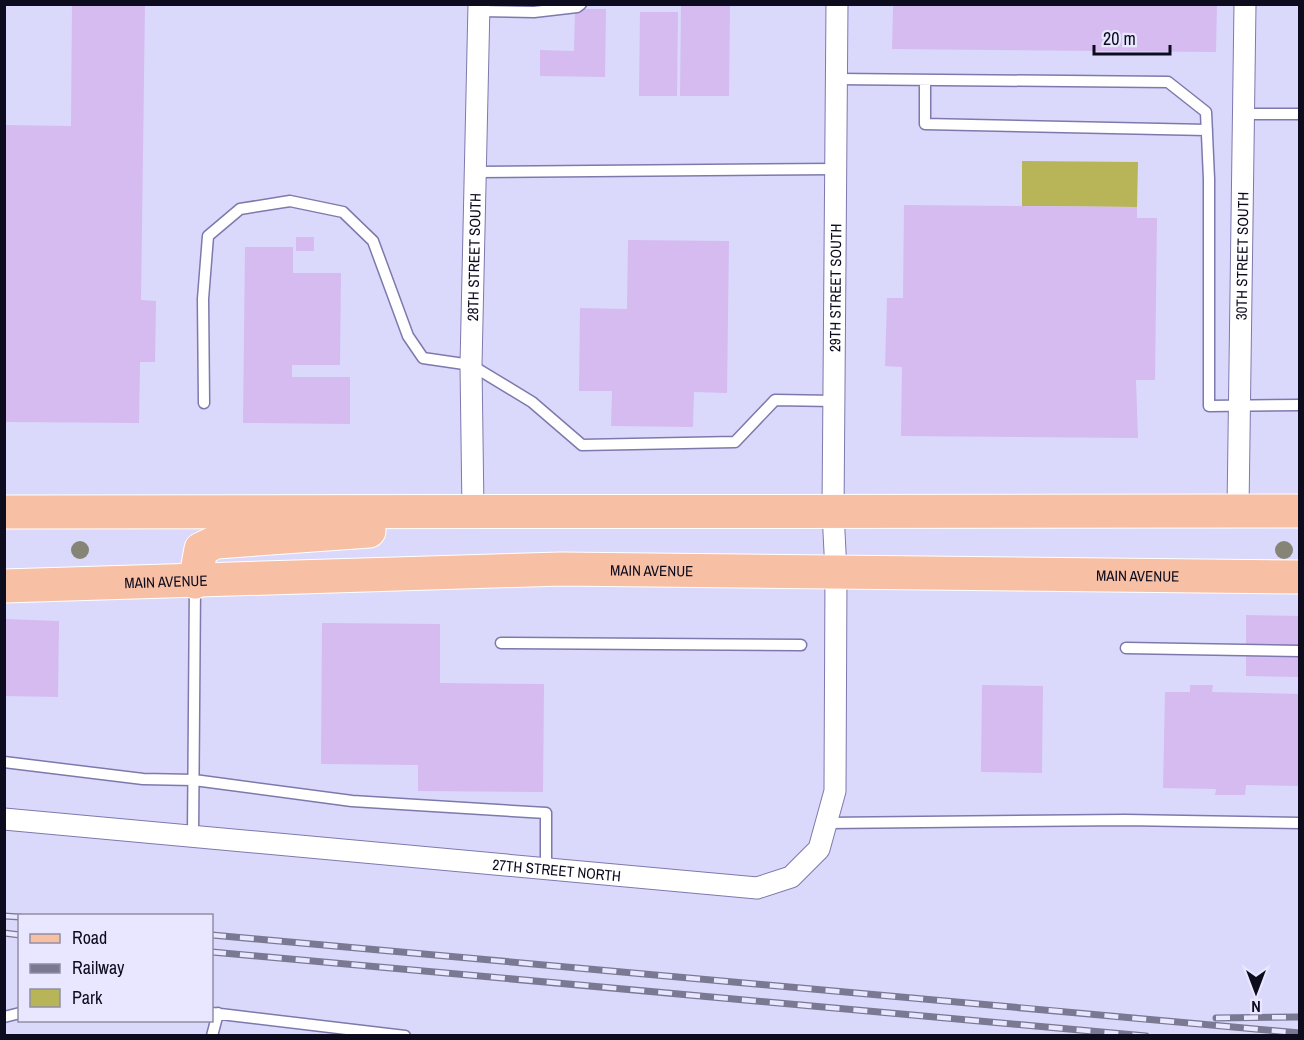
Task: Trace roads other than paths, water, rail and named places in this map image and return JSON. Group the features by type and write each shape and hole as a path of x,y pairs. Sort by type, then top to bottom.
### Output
{"main road":[{"path":"195,582 201,549 216,542 392,529 529,511"},
{"path":"4,512 1299,511"},
{"name":"MAIN AVENUE","path":"4,586 195,582 561,569 1299,577"}],"street":[{"name":"29TH STREET SOUTH","path":"836,572 833,512 837,4"},
{"name":"30TH STREET SOUTH","path":"1238,510 1245,4"},
{"name":"28TH STREET SOUTH","path":"473,511 471,365 479,8"},
{"name":"27TH STREET NORTH","path":"4,819 757,888 791,877 819,849 836,791 836,572"}],"lane":[{"path":"479,8 534,12 577,7 581,4"},
{"path":"837,80 1168,82 1206,112 1208,130 1209,406 1299,405"},
{"path":"925,80 925,124 1208,130"},
{"path":"1245,114 1299,114"},
{"path":"476,172 836,169"},
{"path":"204,403 203,299 208,236 240,209 290,201 343,212 373,241 408,336 423,358 471,365 532,402 582,444 735,442 774,400 834,401"},
{"path":"193,836 195,582"},
{"path":"501,644 801,645"},
{"path":"1126,648 1299,651"},
{"path":"4,762 143,779 194,780 352,801 546,813 546,869"},
{"path":"826,823 1125,820 1299,823"},
{"path":"212,1035 214,1013 405,1035"}],"railway":[{"path":"4,916 18,917"},
{"path":"4,933 18,935"},
{"path":"213,935 1300,1033"},
{"path":"213,952 1146,1036"},
{"path":"1216,1018 1300,1017"}]}
